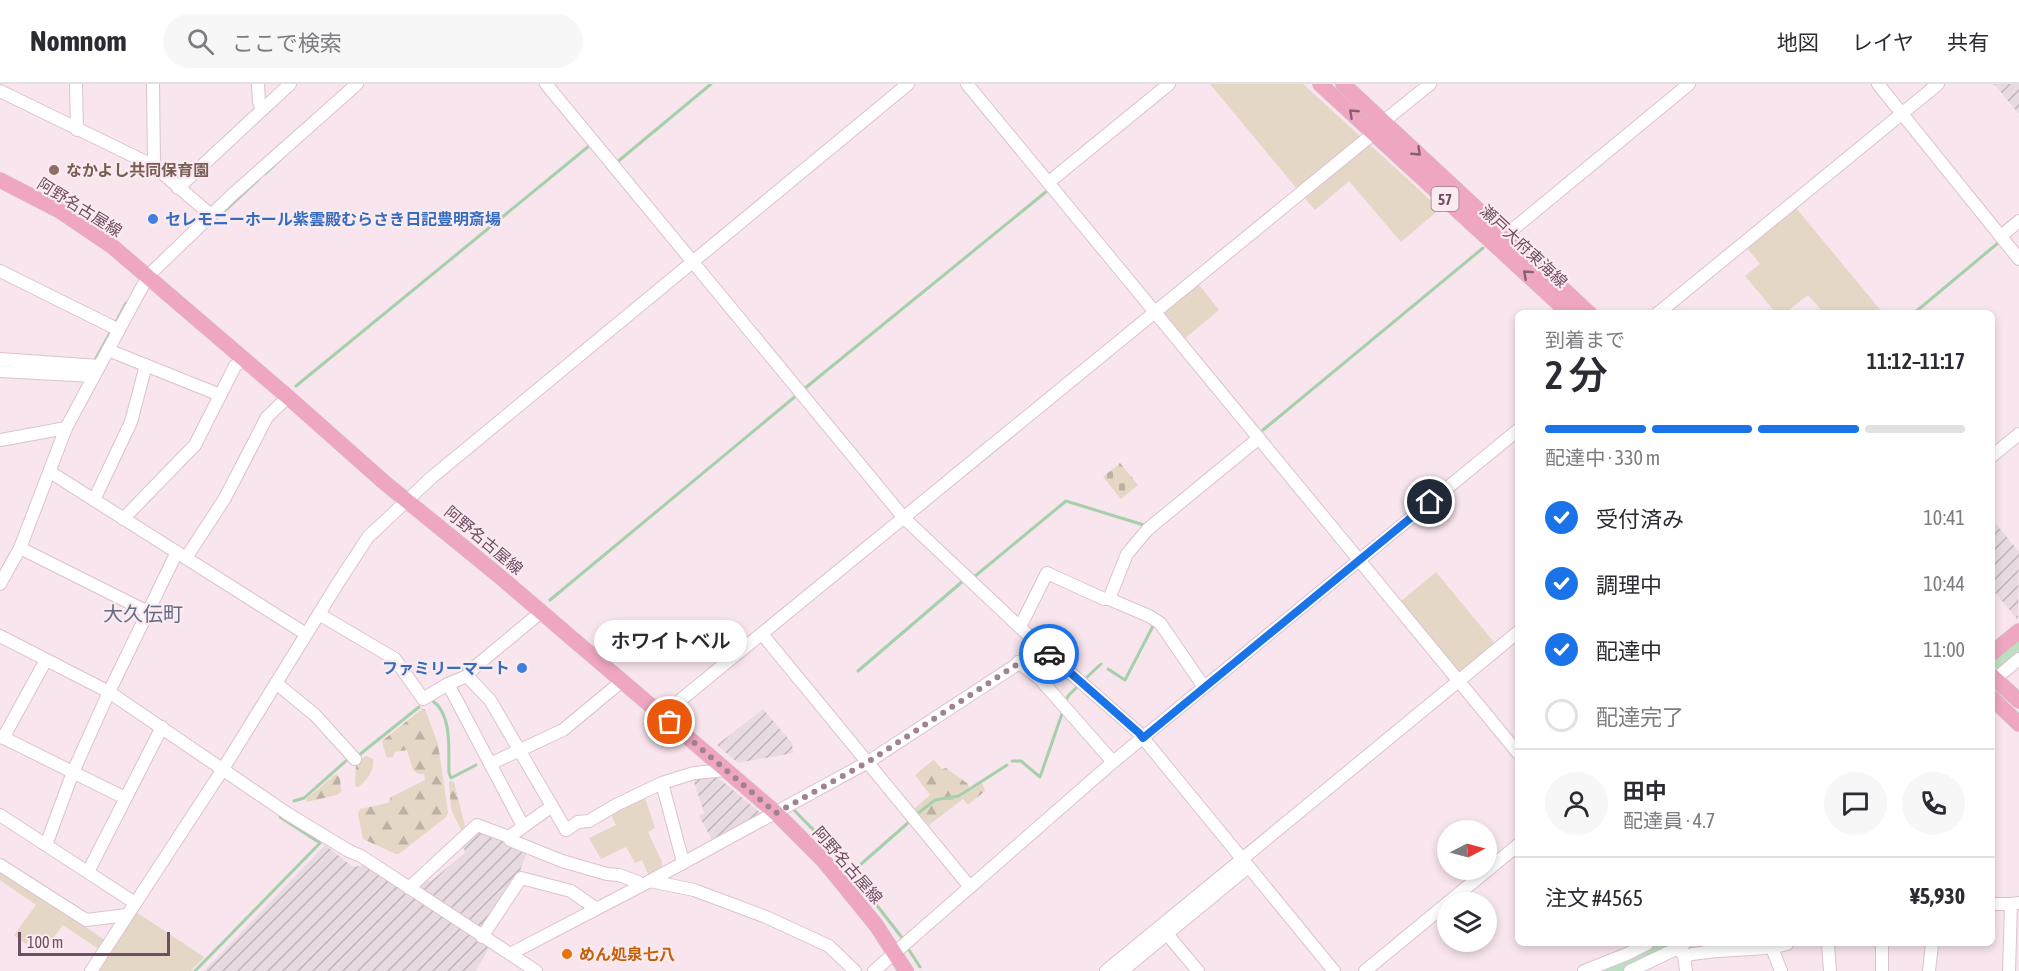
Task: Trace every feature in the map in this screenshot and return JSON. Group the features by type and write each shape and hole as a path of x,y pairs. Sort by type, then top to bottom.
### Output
{"main road":[{"name":"瀬戸大府東海線","path":"1320,84 1379,127 1506,235 1586,310"},
{"name":"瀬戸大府東海線","path":"1343,84 1379,127 1566,310"},
{"name":"阿野名古屋線","path":"0,180 60,211 101,238 148,276 406,501 480,560 776,813 835,874 876,925 906,971"},
{"path":"1995,651 2019,631"},
{"path":"1995,680 2019,701"},
{"path":"1995,701 2019,724"}],"street":[{"path":"76,84 77,130"},
{"path":"153,84 154,166"},
{"path":"258,84 259,102 262,109"},
{"path":"178,188 290,84"},
{"path":"546,84 903,518 1042,648 1139,733 1329,970"},
{"path":"91,971 223,769 368,537 431,478 908,84"},
{"path":"967,84 1515,749"},
{"path":"1049,182 1169,84"},
{"path":"663,716 672,706 1430,84"},
{"path":"1506,235 1689,84"},
{"path":"1878,84 2019,259"},
{"path":"1662,310 1938,84"},
{"path":"0,584 5,563 20,548 66,428 148,276 351,86"},
{"path":"0,91 154,166 211,215"},
{"path":"2001,236 2019,221"},
{"path":"0,271 119,330"},
{"path":"108,350 220,395"},
{"path":"0,359 96,371"},
{"path":"123,519 195,445 235,366 243,360"},
{"path":"94,500 131,422 146,365"},
{"path":"0,370 96,371"},
{"path":"46,845 73,772 148,612 182,555 225,498 267,417 288,397"},
{"path":"0,440 66,428"},
{"path":"874,971 1113,762 1515,432"},
{"path":"1995,454 2019,434"},
{"path":"1109,599 1127,554 1148,529 1259,438"},
{"path":"50,472 306,634"},
{"path":"20,548 148,612"},
{"path":"1018,625 1023,621 1047,573 1104,599 1149,616 1160,623 1204,687"},
{"path":"319,614 395,659 423,699 467,676 540,612"},
{"path":"762,634 970,887"},
{"path":"1122,971 1167,934 1245,863 1515,634"},
{"path":"0,636 109,692 288,814 361,856 536,971"},
{"path":"510,954 868,762 1042,648"},
{"path":"1995,677 2019,659"},
{"path":"46,660 2,737 125,798"},
{"path":"1018,662 1040,679 1113,762"},
{"path":"467,676 490,700 566,830 578,822 589,821 662,783 694,773 726,770"},
{"path":"490,764 563,730 622,681"},
{"path":"276,683 315,715 355,759"},
{"path":"448,684 524,826"},
{"path":"88,872 162,727"},
{"path":"662,783 683,862"},
{"path":"509,837 552,806"},
{"path":"2,820 46,845 135,903"},
{"path":"409,888 477,825 562,861 638,882 694,890 766,916 829,946 855,971"},
{"path":"1365,971 1515,847"},
{"path":"1106,971 1245,863"},
{"path":"0,865 86,920 127,915"},
{"path":"482,937 521,878 571,891 595,908"},
{"path":"1995,904 2015,903 2009,971"},
{"path":"1167,934 1198,971"},
{"path":"1584,971 1643,946"},
{"path":"1828,946 1830,971"},
{"path":"1882,946 1882,971"},
{"path":"1929,971 1932,946"},
{"path":"1679,947 1686,971"},
{"path":"1630,971 1679,947 1713,950 1769,947 1781,971"}],"shaded area":[{"path":"1994,84 2019,84 2019,114"},
{"path":"1995,523 2019,552 2018,620 1995,593"},
{"path":"763,709 792,743 793,753 738,763 717,745"},
{"path":"715,775 763,815 713,842 699,816 704,813 693,779"},
{"path":"478,829 528,849 519,874 483,928 477,929 415,888 425,876 430,882 466,852 461,845"},
{"path":"325,845 353,867 365,865 490,946 476,971 204,971"}],"green space":[{"path":"1210,84 1303,84 1361,137 1298,190"},
{"path":"1368,143 1440,209 1401,242 1349,181 1315,210 1303,196"},
{"path":"1796,208 1881,310 1821,310 1808,295 1789,310 1773,310 1745,276 1760,264 1747,248"},
{"path":"1197,282 1219,310 1184,339 1163,314 1164,309"},
{"path":"1120,463 1138,485 1121,499 1103,477"},
{"path":"1436,572 1497,646 1461,676 1400,602"},
{"path":"425,709 438,744 448,813 446,817 396,854 363,839 358,814 360,809 388,803 391,797 425,780 424,774 418,774 413,770 407,750 395,752 393,757 388,758 382,741"},
{"path":"367,756 373,759 372,771 358,787 355,786 356,765 359,760"},
{"path":"933,760 942,769 946,768 968,784 969,788 959,795 934,799 917,813 913,810 930,795 915,775"},
{"path":"336,774 340,778 341,792 306,802 307,798"},
{"path":"449,781 454,782 465,826 462,832 451,809"},
{"path":"982,783 985,791 968,805 963,799 929,825 919,815 936,801 961,797"},
{"path":"644,795 655,828 648,832 662,862 661,870 649,876 642,860 635,863 626,847 601,859 589,838 616,825 611,814"},
{"path":"0,869 106,941 100,950 63,925 48,945 34,934 26,944 14,935 36,905 0,880"},
{"path":"136,912 204,957 191,971 99,971"}],"waterway":[{"path":"616,163 711,84"},
{"path":"296,386 589,146"},
{"path":"265,174 282,158"},
{"path":"212,223 259,179"},
{"path":"804,389 1047,191"},
{"path":"1918,310 1998,243"},
{"path":"1263,430 1483,248"},
{"path":"116,322 126,303"},
{"path":"95,360 110,333"},
{"path":"550,600 797,395"},
{"path":"974,577 1066,501 1147,526"},
{"path":"858,671 963,581"},
{"path":"1108,669 1125,680 1153,626"},
{"path":"2002,662 2019,649"},
{"path":"461,670 473,661"},
{"path":"1086,678 1101,664"},
{"path":"1065,703 1068,696 1078,686"},
{"path":"433,701 444,715 447,725 451,778 476,765"},
{"path":"359,755 419,707"},
{"path":"1012,761 1021,761 1040,777 1063,711"},
{"path":"294,801 304,798 347,760"},
{"path":"916,815 935,800 959,796 1007,765"},
{"path":"794,810 837,854 903,939"},
{"path":"195,971 320,843 280,817"},
{"path":"852,872 909,822"},
{"path":"1609,971 1664,946"},
{"path":"909,950 920,967"}],"way so far":[{"path":"670,722 776,813 868,762 1042,648 1049,654"}],"place":[{"name":"なかよし共同保育園","path":"54,170"},
{"name":"セレモニーホール紫雲殿むらさき日記豊明斎場","path":"153,219"},
{"name":"ファミリーマート","path":"522,668"},
{"name":"ホワイトベル","path":"670,722"},
{"name":"めん処泉七八","path":"567,954"}],"district":[{"name":"大久伝町","path":"143,613"}],"route":[{"path":"1049,654 1143,738 1430,502"}]}
